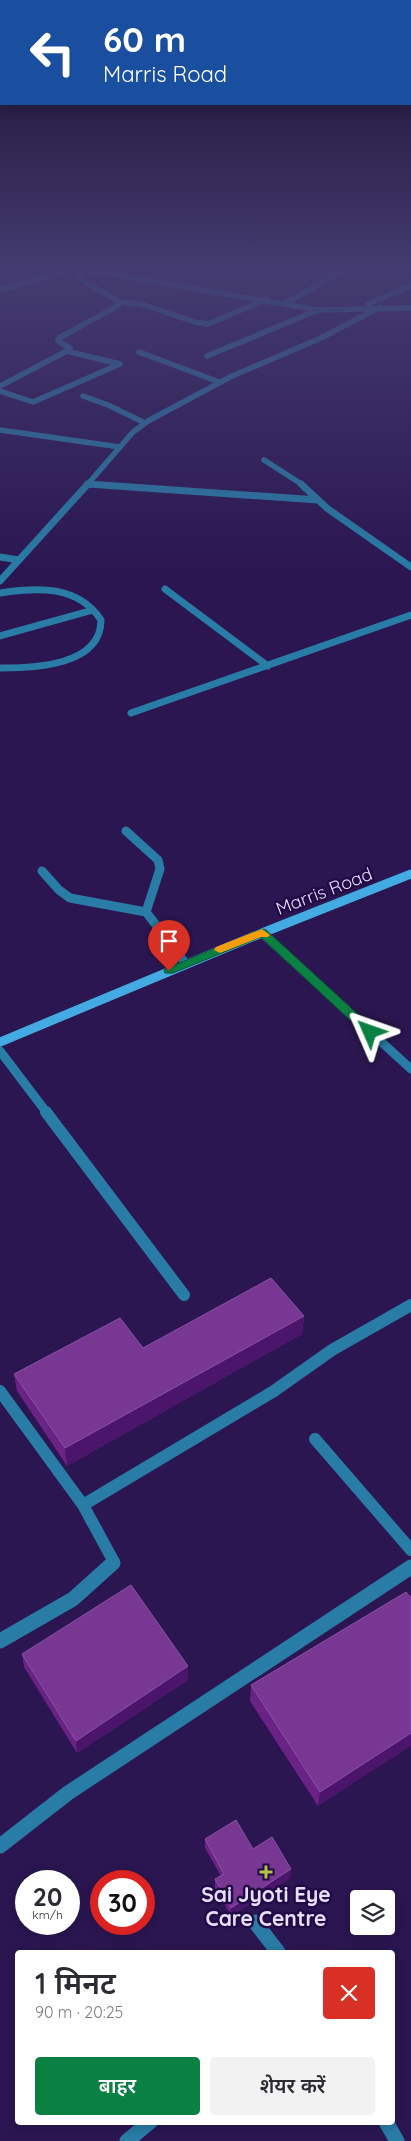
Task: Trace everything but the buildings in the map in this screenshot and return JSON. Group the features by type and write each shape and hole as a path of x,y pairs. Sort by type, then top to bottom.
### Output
{"street":[{"path":"0,386 30,370"},
{"path":"0,391 33,402 106,370"},
{"path":"186,370 219,382"},
{"path":"0,581 133,432 144,423 183,400 247,370"},
{"path":"82,396 108,405 144,423"},
{"path":"0,430 120,446"},
{"path":"264,460 299,482 318,500 411,567"},
{"path":"87,484 318,500"},
{"path":"0,557 19,560"},
{"path":"165,589 268,666"},
{"path":"0,593 15,590 45,590 71,596 86,602 101,620 100,636 86,650 62,662 32,668 0,668"},
{"path":"0,636 93,610"},
{"path":"131,713 411,615"},
{"path":"126,832 158,860 160,869 146,912"},
{"path":"42,871 59,890 70,898 146,912 186,964"},
{"name":"Marris Road","path":"0,1042 262,932 411,874"},
{"path":"262,932 411,1069"},
{"path":"0,1051 184,1295"},
{"path":"83,1505 274,1391 332,1350 411,1305"},
{"path":"0,1391 83,1505 114,1562 73,1599 0,1641"},
{"path":"315,1439 411,1550"},
{"path":"0,1846 68,1794 411,1567"},
{"path":"255,1922 276,1950"},
{"path":"126,2141 146,2125"},
{"path":"388,2125 397,2141"}],"slow traffic":[{"path":"220,950 262,932 265,935"}],"place":[{"name":"Sai Jyoti Eye Care Centre","path":"266,1872"}],"route":[{"path":"169,971 262,932 370,1032"}]}
